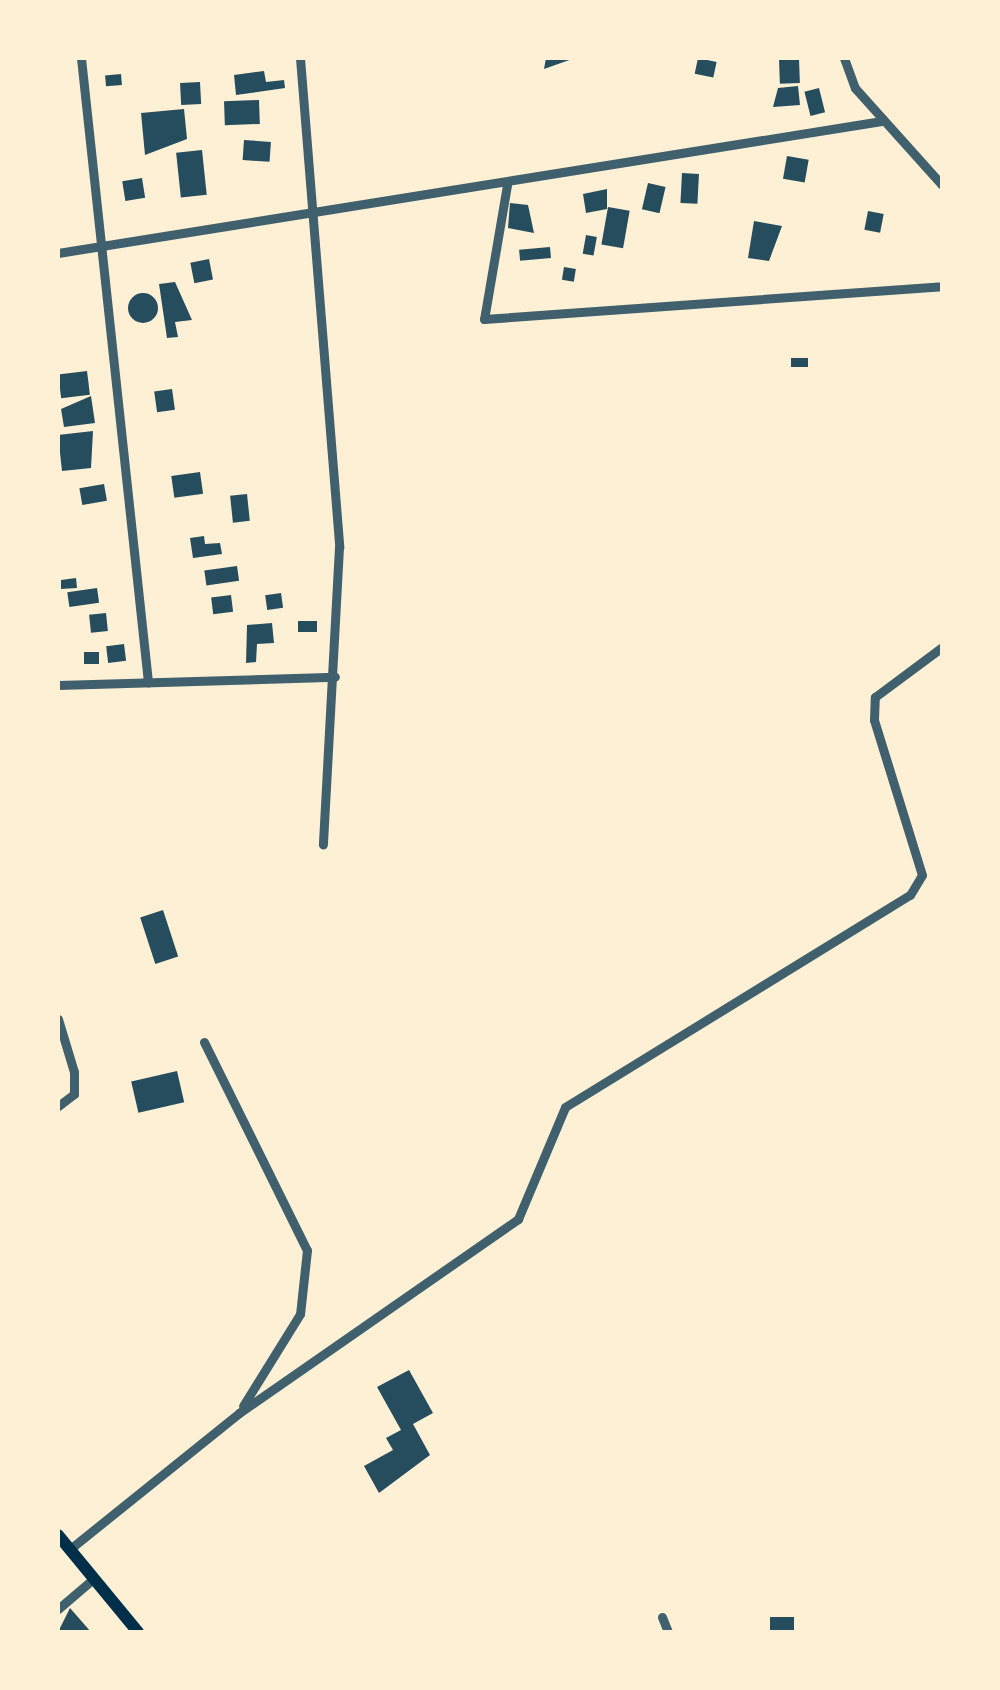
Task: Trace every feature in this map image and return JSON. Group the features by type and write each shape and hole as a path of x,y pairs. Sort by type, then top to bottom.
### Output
{"main road":[{"path":"58,1535 138,1632"}],"street":[{"path":"81,58 148,682"},
{"path":"300,58 307,218 339,547 335,677 322,845"},
{"path":"844,58 881,121 942,185"},
{"path":"58,253 307,218 881,121"},
{"path":"507,185 484,318 942,286"},
{"path":"70,1550 239,1413 518,1220 565,1107 910,894 922,875 874,720 875,696 942,647"},
{"path":"58,685 335,677"},
{"path":"58,1019 74,1072 74,1094 58,1106"},
{"path":"204,1042 307,1250 300,1314 239,1413"},
{"path":"58,1609 93,1579"},
{"path":"662,1617 668,1632"}],"building":[{"path":"546,58 575,58 544,69"},
{"path":"698,58 717,62 713,78 695,74"},
{"path":"799,58 800,83 780,84 779,59"},
{"path":"264,71 266,82 284,80 285,88 236,95 234,75"},
{"path":"121,74 122,85 106,86 105,75"},
{"path":"200,82 201,104 181,105 180,83"},
{"path":"798,86 800,105 773,107 778,88"},
{"path":"819,88 825,112 810,116 804,92"},
{"path":"259,100 260,124 225,125 224,101"},
{"path":"184,109 187,139 145,155 141,113"},
{"path":"244,140 271,142 270,162 243,160"},
{"path":"202,150 207,195 181,197 176,153"},
{"path":"787,156 809,160 805,182 783,179"},
{"path":"682,173 699,174 697,204 680,203"},
{"path":"142,178 145,198 125,201 122,181"},
{"path":"648,183 666,187 659,213 642,209"},
{"path":"607,189 607,209 586,213 583,194"},
{"path":"510,203 528,205 534,233 508,228"},
{"path":"608,207 630,211 623,248 601,244"},
{"path":"868,211 884,214 880,233 864,230"},
{"path":"754,221 782,226 769,261 748,258"},
{"path":"586,235 597,237 594,256 583,254"},
{"path":"550,247 551,258 520,261 519,250"},
{"path":"209,259 213,280 194,283 190,263"},
{"path":"564,267 576,269 574,282 562,280"},
{"path":"175,282 192,320 175,322 178,337 167,338 159,284"},
{"path":"143,293 154,297 158,308 154,319 143,323 132,319 128,308 132,297"},
{"path":"791,358 808,358 808,367 791,367"},
{"path":"87,371 90,395 61,398 58,375"},
{"path":"172,389 175,410 157,412 154,392"},
{"path":"91,396 95,423 64,427 61,409"},
{"path":"93,431 91,468 62,471 58,435"},
{"path":"200,472 203,494 174,498 171,476"},
{"path":"104,484 107,501 82,505 79,488"},
{"path":"247,494 250,521 233,523 230,496"},
{"path":"204,536 205,544 220,543 222,554 193,558 190,538"},
{"path":"237,566 239,581 206,585 204,571"},
{"path":"76,578 77,588 61,589 61,580"},
{"path":"97,588 99,603 69,607 67,592"},
{"path":"281,593 283,608 267,610 265,595"},
{"path":"231,595 233,612 213,614 211,597"},
{"path":"106,613 108,631 91,633 89,615"},
{"path":"298,621 317,621 317,632 298,632"},
{"path":"272,623 274,643 257,644 256,662 246,663 247,625"},
{"path":"124,644 126,661 108,663 106,646"},
{"path":"84,652 99,652 99,664 84,664"},
{"path":"163,910 178,957 155,964 140,917"},
{"path":"177,1071 184,1102 138,1113 131,1082"},
{"path":"409,1370 433,1413 413,1424 430,1455 379,1493 364,1466 393,1450 386,1438 401,1430 377,1387"},
{"path":"70,1608 91,1632 58,1632"},
{"path":"770,1617 794,1617 794,1632 770,1632"}]}
